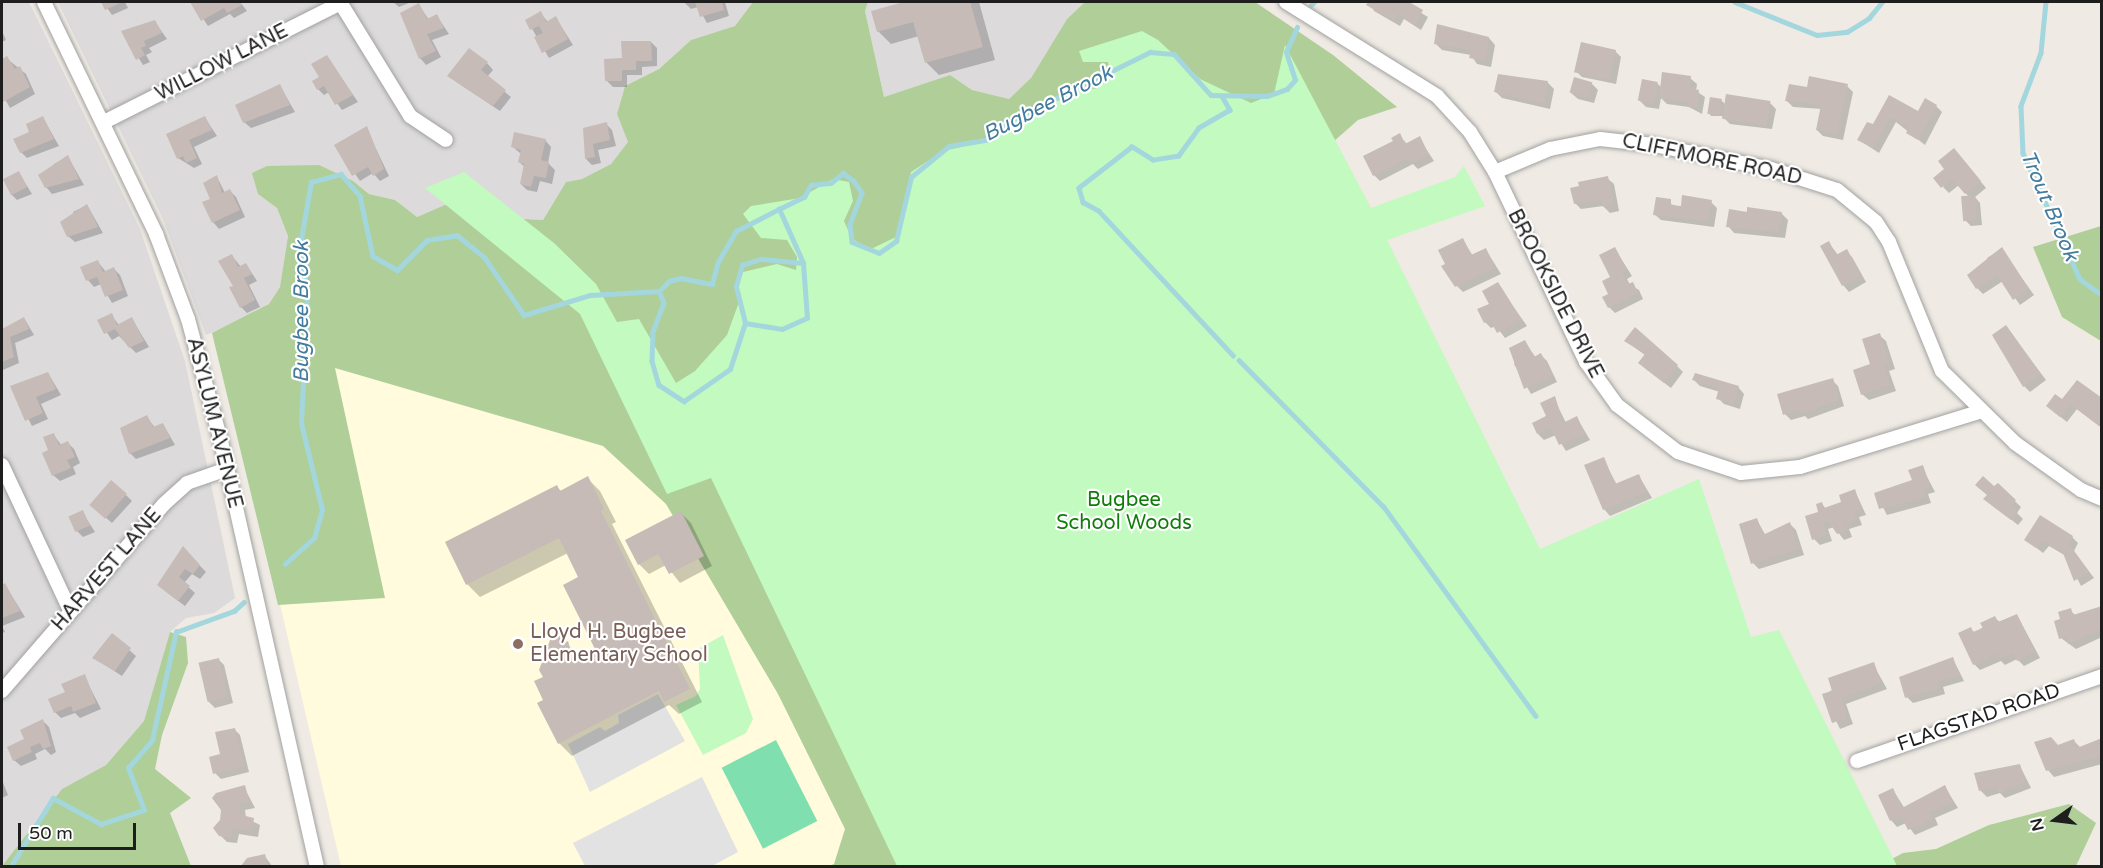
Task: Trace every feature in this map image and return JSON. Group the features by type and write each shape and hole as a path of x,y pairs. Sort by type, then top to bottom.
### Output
{"street":[{"name":"ASYLUM AVENUE","path":"44,2 104,122 179,293 227,469 317,867"},
{"name":"WILLOW LANE","path":"104,122 340,2"},
{"path":"340,2 410,116 446,140"},
{"name":"BROOKSIDE DRIVE","path":"1286,2 1437,96 1470,132 1495,172 1586,362 1617,405 1644,430 1678,452 1741,473 1800,467 1979,412"},
{"name":"CLIFFMORE ROAD","path":"1495,172 1550,149 1600,139 1654,145 1771,169 1837,190 1876,222 1889,242 1942,371 1979,412 2024,450 2081,489 2102,499"},
{"path":"2,465 71,612"},
{"name":"HARVEST LANE","path":"2,691 179,490 196,478 227,469"},
{"name":"FLAGSTAD ROAD","path":"1857,761 2102,676"}],"shaded area":[{"path":"2,2 29,2 140,229 185,361 235,598 214,613 186,618 170,632 144,721 106,765 62,789 2,866"},
{"path":"58,2 753,2 735,26 691,40 659,69 625,86 617,114 628,142 611,164 582,179 566,182 543,220 504,218 447,204 417,217 395,200 369,194 353,181 258,194 277,208 288,236 280,287 269,304 240,321 206,335 163,219"},
{"path":"868,2 1085,2 1067,19 1031,78 1009,99 972,90 950,75 884,97 865,11"},
{"name":"Lloyd H. Bugbee Elementary School","path":"379,254 553,321 897,866 341,866 232,398"},
{"path":"658,694 685,741 590,792 568,744 600,727 605,731 619,723 618,715"},
{"path":"702,777 738,852 712,866 585,866 573,843"}],"green space":[{"name":"Bugbee School Woods","path":"753,2 868,2 865,11 884,97 950,75 972,90 1009,99 1031,78 1067,19 1085,2 1255,2 1333,55 1397,107 1358,120 1333,142 1537,564 1745,654 1886,862 1903,853 1936,849 1989,825 2069,804 2096,823 2076,866 829,866 834,864 845,829 778,694 666,504 603,446 335,368 385,598 278,605 212,333 269,304 280,287 288,236 277,208 258,194 252,173 267,166 319,165 353,181 369,194 395,200 417,217 447,204 504,218 543,220 566,182 582,179 611,164 628,142 617,114 625,86 659,69 691,40 735,26"},
{"name":"Bugbee School Woods","path":"1142,31 1158,40 1200,79 1251,103 1274,94 1285,45 1371,208 1455,177 1464,166 1485,206 1387,240 1540,549 1699,479 1751,637 1779,630 1897,866 897,866 711,478 667,494 580,314 425,188 464,172 554,243 596,284 617,322 639,319 676,383 695,371 727,335 739,302 739,273 777,264 796,270 797,257 787,240 761,238 743,214 751,206 800,198 833,179 849,182 853,201 844,221 852,239 871,249 896,237 911,172 943,151 993,140 996,125 1069,93 1098,88 1111,77 1108,62 1083,62 1079,51"},
{"path":"2102,226 2101,341 2062,317 2033,247"},
{"path":"170,632 186,637 188,663 162,735 155,769 191,798 170,813 191,866 2,866 62,789 106,765 144,721"},
{"path":"723,635 753,719 746,733 703,755 676,705 696,696 700,689 698,649"},
{"path":"776,740 817,821 763,849 722,768"}],"building":[{"path":"101,2 123,2 105,10"},
{"path":"190,2 240,2 242,5 227,13 224,8 201,21"},
{"path":"695,2 722,2 724,10 700,17"},
{"path":"904,2 970,2 983,47 925,63 913,22 877,32 871,11"},
{"path":"1368,2 1409,2 1423,10 1415,25 1398,14 1394,21 1366,5"},
{"path":"419,3 427,19 437,14 444,28 427,34 436,51 419,59 400,13"},
{"path":"541,11 546,22 556,16 568,39 542,53 534,37 543,33 539,26 530,30 525,20"},
{"path":"155,20 162,33 144,41 146,46 141,48 145,55 136,60 121,31"},
{"path":"1437,24 1489,37 1486,61 1469,58 1471,50 1434,44"},
{"path":"621,41 651,41 652,61 636,61 636,70 622,70 622,81 605,81 604,59 622,58"},
{"path":"1581,42 1616,50 1609,80 1574,72"},
{"path":"469,48 488,62 481,70 506,90 493,106 447,76"},
{"path":"327,55 353,95 335,105 324,86 317,90 312,81 319,77 311,64"},
{"path":"7,56 15,69 20,66 30,87 3,102 2,59"},
{"path":"1662,72 1691,76 1690,88 1699,90 1697,108 1687,107 1688,102 1659,98"},
{"path":"1498,74 1548,81 1544,104 1494,92"},
{"path":"1809,76 1848,84 1837,135 1816,130 1821,105 1785,101 1789,84 1807,87"},
{"path":"1574,77 1592,82 1588,98 1570,92"},
{"path":"1642,79 1658,82 1654,104 1638,101"},
{"path":"280,84 290,105 243,123 235,105"},
{"path":"1726,94 1770,101 1767,126 1722,119"},
{"path":"1889,95 1918,111 1925,98 1937,105 1918,140 1906,133 1909,128 1890,117 1873,148 1857,140 1867,122 1873,124"},
{"path":"1710,97 1722,99 1719,116 1707,114"},
{"path":"43,116 54,139 20,153 13,139 29,132 26,124"},
{"path":"205,116 212,130 189,140 197,158 186,163 183,156 177,159 166,134"},
{"path":"607,122 610,140 593,144 595,157 585,159 583,128"},
{"path":"367,126 384,169 373,176 368,167 352,176 334,145"},
{"path":"514,132 546,139 541,160 549,162 546,178 534,176 531,187 520,184 524,164 518,162 521,150 511,147"},
{"path":"1400,133 1405,144 1420,136 1429,155 1411,164 1408,158 1373,176 1363,156 1393,141 1391,138"},
{"path":"1954,148 1981,181 1965,194 1952,179 1941,188 1933,178 1944,169 1938,161"},
{"path":"68,155 79,179 45,188 38,175"},
{"path":"19,171 27,187 11,195 3,179"},
{"path":"217,175 222,193 230,189 240,210 212,223 202,202 210,199 203,183"},
{"path":"1608,176 1614,205 1603,207 1601,200 1574,204 1570,188 1579,186 1578,182"},
{"path":"1682,195 1712,200 1708,221 1653,215 1656,197 1671,199 1671,205 1681,206"},
{"path":"1975,195 1977,220 1963,221 1961,196"},
{"path":"87,204 98,227 67,237 60,222"},
{"path":"1747,207 1782,212 1779,232 1726,227 1729,209 1747,212"},
{"path":"1463,238 1471,255 1486,248 1495,268 1455,287 1441,266 1445,264 1438,250"},
{"path":"1829,241 1836,255 1847,249 1861,276 1842,286 1820,246"},
{"path":"1615,247 1627,270 1622,272 1628,284 1633,282 1638,293 1608,308 1602,297 1608,294 1602,281 1610,277 1599,255"},
{"path":"2002,247 2029,289 2013,300 1997,275 1976,289 1967,275"},
{"path":"232,254 238,267 246,263 252,274 244,278 255,300 240,308 229,287 233,286 218,261"},
{"path":"98,260 103,272 114,267 123,290 105,297 97,277 86,281 80,267"},
{"path":"1498,282 1522,320 1497,333 1490,320 1484,323 1477,309 1489,304 1482,291"},
{"path":"112,313 117,325 132,317 144,341 129,348 115,329 104,334 97,320"},
{"path":"24,317 29,329 10,337 14,357 2,362 2,329"},
{"path":"2006,325 2041,374 2023,387 1992,335"},
{"path":"1635,327 1678,365 1664,383 1638,363 1645,354 1624,341"},
{"path":"1880,333 1889,363 1884,364 1890,385 1861,395 1853,370 1870,364 1862,339"},
{"path":"1525,340 1534,357 1541,353 1552,376 1524,389 1509,348"},
{"path":"48,372 56,389 36,397 43,413 25,421 10,386"},
{"path":"1695,373 1739,386 1734,404 1716,399 1719,388 1692,380"},
{"path":"1833,378 1839,400 1800,414 1799,410 1783,415 1777,394"},
{"path":"2077,380 2102,398 2099,426 2070,404 2060,417 2046,406 2055,394 2062,399"},
{"path":"1555,396 1563,423 1577,416 1585,434 1559,445 1551,428 1537,434 1532,423 1546,416 1540,403"},
{"path":"147,415 153,427 163,423 170,438 129,454 120,428"},
{"path":"54,433 59,445 68,441 75,457 67,460 71,468 52,476 42,453 48,450 43,437"},
{"path":"1604,457 1615,484 1639,474 1646,492 1603,510 1584,465"},
{"path":"1923,465 1930,486 1923,488 1926,497 1879,509 1874,493 1912,480 1908,470"},
{"path":"588,476 604,509 601,511 690,689 664,702 659,691 558,744 537,703 543,700 534,681 543,677 539,670 550,640 560,635 564,643 568,641 574,662 596,651 563,585 578,577 559,538 466,585 445,542 557,485 560,491"},
{"path":"1983,476 1994,486 1998,483 2016,500 2011,506 2018,512 2011,520 1983,499 1987,495 1975,485"},
{"path":"111,480 127,494 105,519 89,505"},
{"path":"1855,489 1861,509 1854,511 1857,519 1844,523 1847,531 1837,534 1828,521 1823,523 1827,535 1812,540 1805,516 1818,512 1816,504 1822,502 1824,508 1841,502 1839,495"},
{"path":"83,510 90,526 75,532 68,517"},
{"path":"681,511 704,556 669,574 658,554 638,565 625,540"},
{"path":"2040,515 2073,536 2069,544 2089,572 2074,581 2063,553 2042,541 2036,548 2024,540"},
{"path":"1757,518 1763,535 1790,522 1798,549 1751,564 1739,524"},
{"path":"183,546 200,565 193,574 185,569 179,577 190,586 178,601 157,585"},
{"path":"5,583 20,611 2,618 2,585"},
{"path":"2102,606 2102,629 2068,644 2066,637 2059,639 2054,621 2060,619 2058,612 2071,608 2073,615"},
{"path":"2017,614 2035,652 2017,661 2013,653 1998,660 1995,654 1973,665 1958,633 1971,627 1973,632 1983,628 1980,623 1995,616 1998,622"},
{"path":"112,633 131,648 115,671 92,658"},
{"path":"1953,657 1959,675 1938,681 1940,688 1905,698 1899,677"},
{"path":"219,658 228,697 208,702 199,663"},
{"path":"1874,662 1881,683 1841,698 1848,718 1832,723 1822,694 1832,691 1828,678"},
{"path":"85,674 96,703 73,712 71,706 54,713 48,699 65,692 61,684"},
{"path":"43,719 51,746 43,749 40,743 30,747 32,752 13,761 7,747 24,739 20,730"},
{"path":"235,728 244,766 213,774 209,757 220,754 215,732"},
{"path":"2051,737 2058,745 2074,739 2077,748 2102,738 2102,756 2046,771 2034,742"},
{"path":"2020,764 2025,782 1998,793 1996,787 1979,791 1974,773"},
{"path":"245,785 249,801 239,804 241,815 254,818 252,831 233,828 231,838 219,836 213,828 220,820 221,810 212,798 216,793"},
{"path":"1945,785 1953,802 1930,812 1933,819 1908,830 1901,816 1890,821 1878,795 1893,788 1902,808"},
{"path":"265,854 268,866 241,866 247,858"}],"waterway":[{"name":"Bugbee Brook","path":"1311,5 1314,2"},
{"name":"Trout Brook","path":"1735,2 1817,35 1847,32 1869,18 1882,2"},
{"name":"Trout Brook","path":"2046,2 2041,53 2021,106 2023,153 2080,279 2102,295"},
{"name":"Bugbee Brook","path":"285,564 314,538 322,510 301,423 307,296 300,245 311,182 341,174 360,196 373,256 397,270 427,240 457,235 485,258 524,315 590,295 659,291 664,303 653,332 652,361 659,385 684,401 730,369 745,323 782,329 807,318 803,263 779,209 804,197 811,185 831,183 843,173 854,181 862,193 850,225 852,242 879,253 896,241 911,177 949,146 991,139 1012,120 1150,52 1174,54 1211,95 1267,96 1287,89 1295,80 1286,52 1297,27"},
{"path":"1222,96 1230,110 1199,128 1179,156 1153,160 1132,147 1079,188 1083,202 1099,211 1233,355"},
{"path":"659,291 669,281 681,278 712,284 718,262 736,231 779,209"},
{"path":"745,323 736,286 742,265 761,259 803,263"},
{"path":"1239,360 1384,507 1536,716"},
{"name":"Bugbee Brook","path":"11,866 53,798 101,824 144,810 128,768 152,740 176,632 234,611 244,602"}],"place":[{"name":"Lloyd H. Bugbee Elementary School","path":"518,644"}]}
